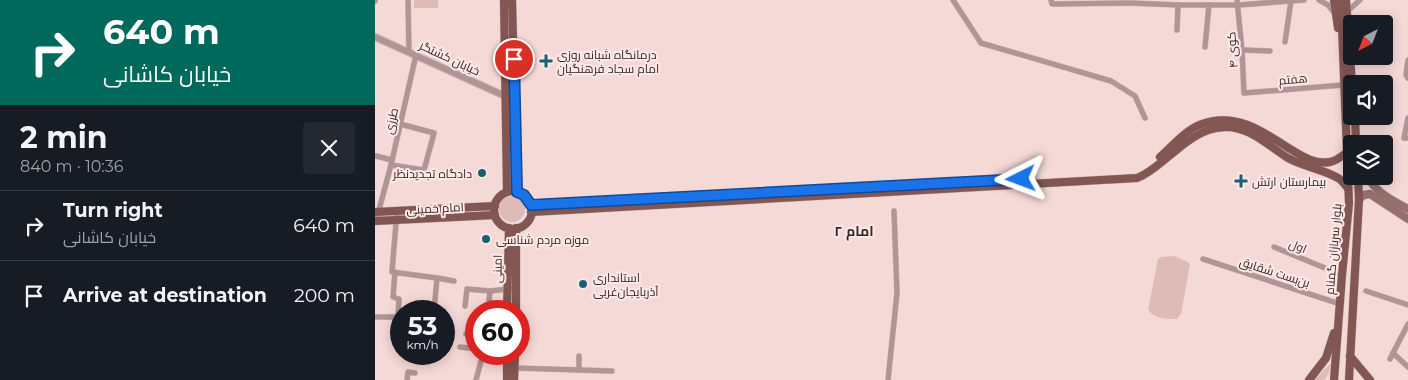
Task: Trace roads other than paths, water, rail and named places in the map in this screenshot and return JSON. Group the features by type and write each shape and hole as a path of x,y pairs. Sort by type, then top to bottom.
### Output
{"main road":[{"path":"504,0 507,192"},
{"path":"512,0 517,192"},
{"path":"1334,0 1335,15 1343,34"},
{"name":"بلوار سربازان گمنام","path":"1341,0 1343,20"},
{"name":"بلوار سربازان گمنام","path":"1346,0 1346,15"},
{"path":"531,208 1136,173 1151,164 1193,128 1214,120 1240,121 1252,126 1303,157 1317,162 1328,163 1343,155"},
{"path":"531,208 1137,178 1157,166 1199,132 1220,127 1236,128 1250,133 1289,159 1339,178 1348,188"},
{"name":"بلوار سربازان گمنام","path":"1334,380 1341,275 1349,203 1348,185"},
{"name":"بلوار سربازان گمنام","path":"1349,380 1358,185"},
{"path":"1372,185 1408,209"},
{"path":"507,192 517,192 524,195 531,208 527,222 512,228 500,224 495,215 495,206 499,197 507,192"},
{"path":"1359,199 1364,195 1370,194 1408,218"},
{"name":"امام خمینی","path":"377,212 495,206"},
{"name":"امام خمینی","path":"376,221 495,215"},
{"name":"امینی","path":"512,228 516,300"},
{"name":"امینی","path":"507,300 512,228"},
{"path":"1309,380 1326,358 1339,320"},
{"path":"1350,356 1370,380"},
{"path":"507,365 507,380"},
{"path":"514,380 515,368"}],"street":[{"name":"طرزی","path":"376,221 400,124 413,53 408,0"},
{"path":"953,0 981,43 1111,81 1135,96 1145,118"},
{"path":"1051,2 1129,1 1209,5 1237,2 1304,0"},
{"path":"1319,0 1328,5 1335,15"},
{"path":"1351,4 1360,0"},
{"path":"1285,42 1291,1"},
{"name":"کوی ۴","path":"1237,2 1244,93"},
{"path":"1177,30 1180,3"},
{"path":"1205,48 1209,5"},
{"name":"خیابان کشتگر","path":"375,37 507,97 515,98"},
{"path":"1242,50 1270,51"},
{"path":"1408,60 1406,76 1408,78"},
{"name":"هفتم","path":"1244,93 1343,85"},
{"path":"1408,118 1404,138 1408,138"},
{"path":"376,156 391,162 424,170 434,133 400,124"},
{"path":"397,211 393,297 399,300"},
{"path":"888,380 897,293 894,211"},
{"name":"اول","path":"1274,247 1341,275"},
{"name":"بن‌بست شقایق","path":"1203,259 1340,304"},
{"path":"394,272 454,281"},
{"path":"434,300 437,278"},
{"path":"466,300 467,289 490,291 517,288"},
{"path":"489,300 490,291"},
{"path":"1366,291 1408,306"},
{"path":"375,317 390,317"},
{"path":"1390,359 1407,327"},
{"path":"460,347 465,348"},
{"path":"1393,353 1408,366"},
{"path":"579,356 579,370"},
{"path":"476,380 480,365"},
{"path":"515,368 612,371"},
{"path":"407,380 408,372 415,373"}],"place":[{"name":"درمانگاه شبانه روزی امام سجاد فرهنگیان","path":"546,61"},
{"name":"دادگاه تجدیدنظر","path":"482,173"},
{"name":"بیمارستان ارتش","path":"1241,181"},
{"name":"موزه مردم شناسی","path":"486,239"},
{"name":"استانداری آذربایجان‌غربی","path":"583,284"}],"district":[{"name":"امام ۲","path":"854,231"}]}
